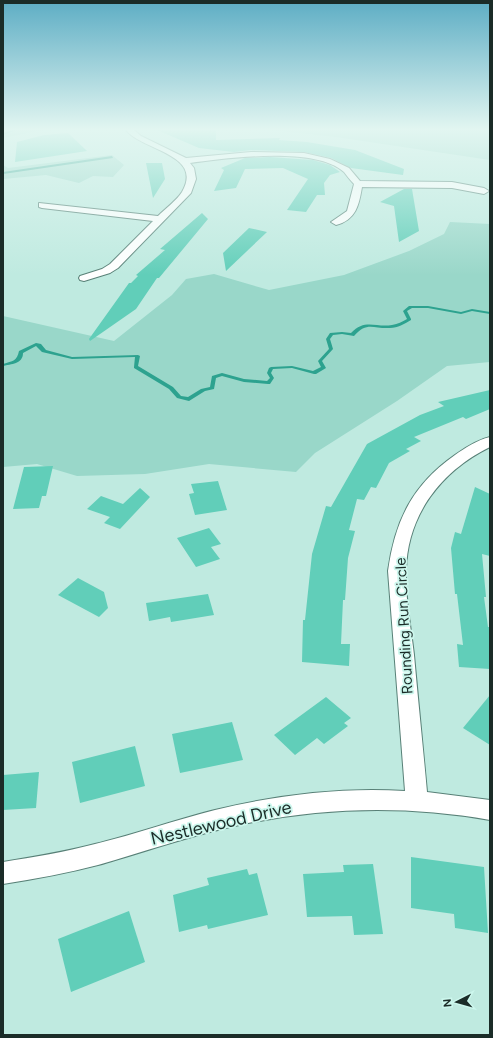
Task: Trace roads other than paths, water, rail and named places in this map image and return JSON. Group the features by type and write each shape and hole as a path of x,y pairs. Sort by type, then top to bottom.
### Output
{"street":[{"path":"84,278 106,271 114,266 186,193 190,184 190,178"},
{"path":"336,222 350,215 353,210 358,184 354,178"},
{"path":"358,184 452,185 484,191"},
{"path":"42,205 160,219"},
{"name":"Rounding Run Circle","path":"417,801 397,571 400,548 407,521 426,489 444,470 464,455 490,441"},
{"name":"Nestlewood Drive","path":"3,873 64,863 172,832 252,812 304,804 360,800 417,801 490,810"}],"waterway":[{"path":"3,365 16,362 21,356 21,352 36,344 39,345 44,351 72,358 138,356 136,367 171,388 179,397 189,399 203,390 212,388 214,377 222,374 244,381 268,383 272,378 269,373 271,368 292,367 314,373 324,368 320,361 331,349 328,339 332,334 342,333 352,335 359,328 365,326 371,325 389,327 402,324 409,319 405,311 411,307 428,307 461,313 472,310 490,313"}]}
